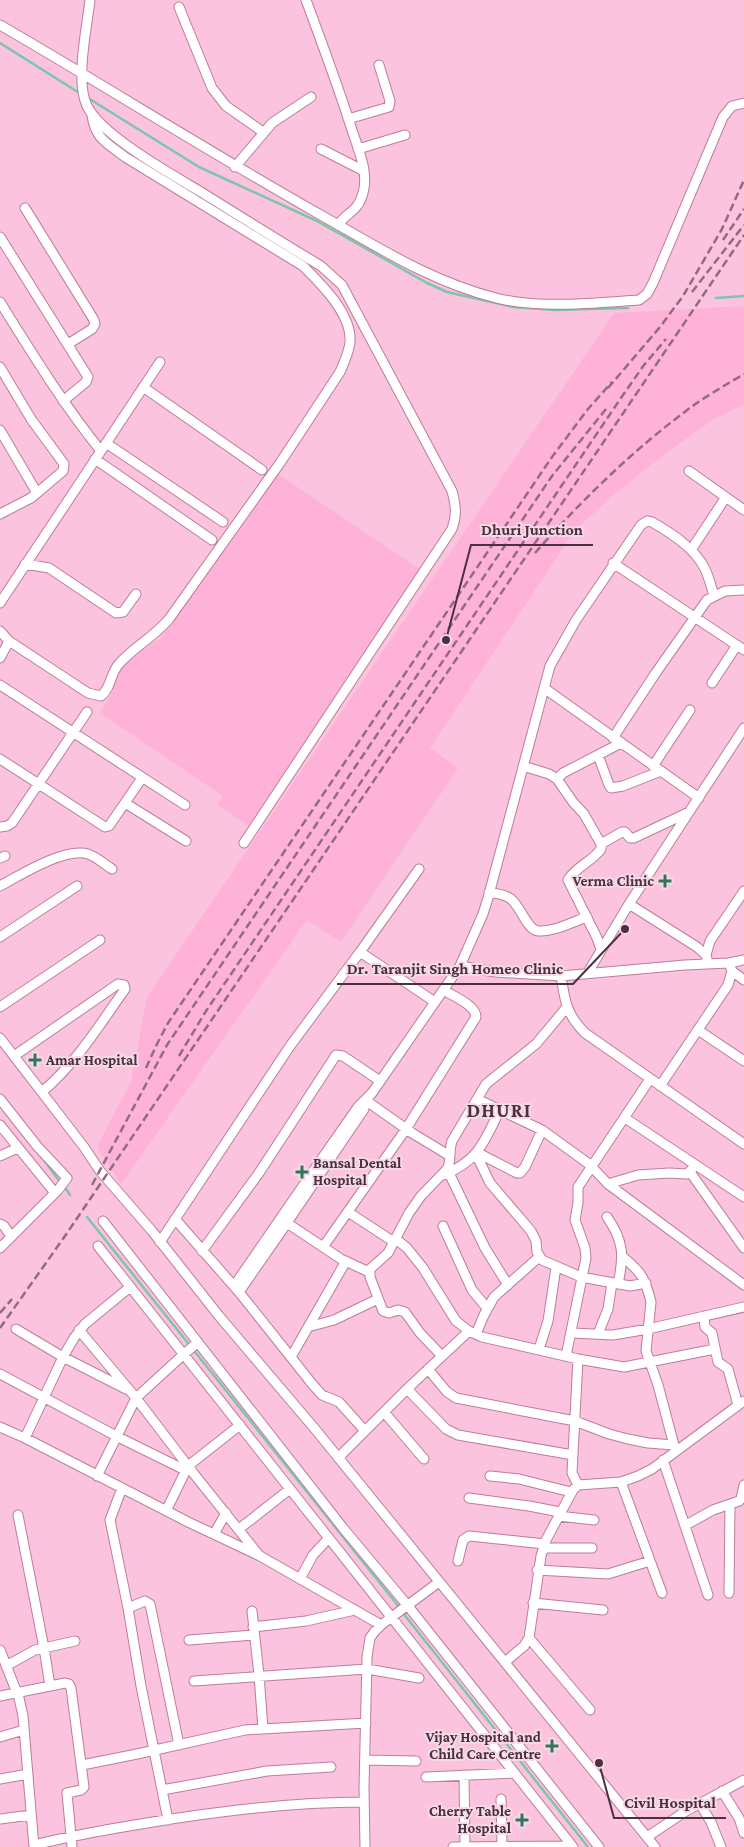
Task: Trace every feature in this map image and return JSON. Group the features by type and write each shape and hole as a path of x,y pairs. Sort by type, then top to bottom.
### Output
{"street":[{"path":"90,0 82,86 85,99 92,113 112,134 168,172 321,266 342,285 452,491 457,508 452,529 244,843"},
{"path":"306,0 339,88 364,171 364,191 360,202 353,212 338,225"},
{"path":"179,7 212,88 226,106 263,132"},
{"path":"0,25 82,72 235,167 425,273 460,288 498,299 534,303 589,303 639,300 647,294 723,117 732,106 744,102"},
{"path":"348,119 389,107 390,102 379,65"},
{"path":"235,167 263,132 280,117 311,97"},
{"path":"0,631 9,641 88,692 101,696 107,691 117,667 157,633 169,620 280,463 340,372 345,362 350,342 349,332 341,312 324,287 303,266 102,140 94,126 92,113"},
{"path":"358,149 405,135"},
{"path":"321,149 364,171"},
{"path":"25,208 94,320 95,324 92,329 68,344"},
{"path":"0,237 88,377 86,382 63,401"},
{"path":"0,302 98,455 212,540"},
{"path":"0,603 160,362"},
{"path":"0,367 32,419 64,464 63,471 31,498 0,514"},
{"path":"143,387 262,470"},
{"path":"0,430 37,493"},
{"path":"106,442 223,522"},
{"path":"689,471 744,510"},
{"path":"691,550 726,498"},
{"path":"236,1289 287,1223 380,1081 460,966 483,914 550,666 613,563 643,522 646,521 658,526 691,550 701,561 714,595"},
{"path":"613,563 740,647 712,683"},
{"path":"26,564 49,568 116,614 123,612 136,594"},
{"path":"613,738 707,600 725,591 744,590"},
{"path":"0,658 9,641"},
{"path":"0,685 185,806"},
{"path":"544,688 699,798"},
{"path":"598,755 611,788 624,786 657,768 690,710"},
{"path":"0,827 12,823 87,712"},
{"path":"586,974 629,904 744,728"},
{"path":"557,778 563,773 621,743"},
{"path":"0,759 105,827 109,826 142,778"},
{"path":"523,766 557,778 573,802 584,814 601,844 601,849 596,855 568,880 601,949"},
{"path":"125,802 186,841"},
{"path":"601,844 622,832 626,832 630,838 634,838 689,812"},
{"path":"0,886 44,862 62,856 87,854 112,869"},
{"path":"160,1242 290,1046 419,869"},
{"path":"0,937 77,886"},
{"path":"707,959 710,941 744,891"},
{"path":"489,892 511,899 524,915 531,928 537,931 558,927 586,917"},
{"path":"629,904 684,937 707,959 731,967 744,980"},
{"path":"0,1007 100,940"},
{"path":"360,952 435,1002"},
{"path":"460,966 495,972 561,976 707,959"},
{"path":"731,967 744,960"},
{"path":"660,1086 728,985 731,967"},
{"path":"561,976 567,1006 572,1018 585,1033 744,1144"},
{"path":"14,1056 118,984 124,985 124,989 76,1058 42,1092"},
{"path":"323,1247 406,1129 476,1017 473,1008 443,990"},
{"path":"445,1174 448,1168 452,1141 492,1078 536,1044 567,1006"},
{"path":"698,1030 744,1061"},
{"path":"0,1038 84,1147 100,1171 338,1458 655,1847"},
{"path":"202,1251 259,1173 336,1055 343,1056 380,1081"},
{"path":"566,1356 586,1254 575,1220 578,1203 577,1191 650,1079"},
{"path":"370,1097 406,1129 450,1156"},
{"path":"236,1289 316,1167 358,1107 370,1097"},
{"path":"0,1099 37,1146 66,1176 66,1181 57,1191 0,1248"},
{"path":"477,1099 542,1130 592,1167 608,1184 744,1285"},
{"path":"442,1356 420,1333 405,1312 398,1310 385,1313 383,1311 369,1272 371,1267 388,1252 417,1202 445,1174 469,1161 477,1153 500,1110"},
{"path":"625,1118 692,1168 744,1197"},
{"path":"0,1125 57,1191"},
{"path":"477,1153 520,1173 525,1167 542,1130"},
{"path":"0,1156 18,1148"},
{"path":"477,1153 490,1183 531,1231 536,1241 539,1257 546,1263 581,1277 615,1284 630,1286 646,1283"},
{"path":"608,1184 638,1176 669,1173 684,1174 692,1168"},
{"path":"692,1168 744,1248"},
{"path":"445,1174 508,1284"},
{"path":"348,1212 407,1248 423,1268 456,1321 473,1333 578,1359 624,1367 715,1349"},
{"path":"598,1334 608,1309 623,1257 619,1238 607,1217"},
{"path":"175,1219 236,1289 322,1395 339,1402 365,1431"},
{"path":"103,1221 191,1348 240,1425 328,1538 401,1611 599,1847"},
{"path":"287,1223 346,1261 369,1272"},
{"path":"0,1224 4,1226 10,1236"},
{"path":"443,1226 472,1290 487,1308"},
{"path":"98,1246 130,1286 191,1348 343,1528 567,1845"},
{"path":"338,1458 442,1356 473,1333 494,1297 539,1257"},
{"path":"623,1257 642,1274 646,1283 651,1302 646,1351 658,1385 674,1448"},
{"path":"290,1357 346,1261"},
{"path":"538,1349 548,1321 556,1268"},
{"path":"25,1438 63,1357 79,1330 130,1286"},
{"path":"308,1327 334,1320 378,1299"},
{"path":"572,1333 613,1335 744,1307"},
{"path":"490,1476 575,1488 621,1482 638,1476 663,1460 674,1448 741,1403 728,1369 718,1364 712,1333 705,1327 704,1316"},
{"path":"16,1329 133,1395"},
{"path":"79,1330 133,1395 187,1468 260,1556"},
{"path":"97,1476 118,1437 133,1395 191,1348"},
{"path":"505,1662 524,1646 529,1638 537,1570 544,1546 559,1514 575,1488 573,1455 578,1359"},
{"path":"428,1370 447,1392 456,1398 575,1421 609,1434 674,1448"},
{"path":"0,1374 118,1437 187,1468"},
{"path":"407,1389 446,1429 458,1435 573,1455"},
{"path":"384,1412 424,1459"},
{"path":"166,1511 187,1468 240,1425"},
{"path":"0,1427 260,1556 381,1626"},
{"path":"663,1460 708,1595"},
{"path":"621,1482 662,1593"},
{"path":"686,1525 713,1510 742,1499 744,1485"},
{"path":"122,1488 110,1520 168,1820"},
{"path":"239,1529 290,1489"},
{"path":"469,1498 529,1506 559,1514 594,1520"},
{"path":"729,1593 730,1505"},
{"path":"214,1534 226,1513"},
{"path":"18,1515 50,1686"},
{"path":"458,1561 463,1540 469,1536 544,1546 592,1548"},
{"path":"300,1579 313,1555 328,1538"},
{"path":"537,1570 608,1574 650,1561"},
{"path":"365,1847 364,1802 367,1669 370,1638 381,1626 439,1582"},
{"path":"128,1608 145,1601 150,1604 179,1745"},
{"path":"533,1604 603,1610"},
{"path":"189,1640 254,1631 355,1610"},
{"path":"252,1611 263,1729"},
{"path":"529,1638 590,1710"},
{"path":"6,1666 35,1650 75,1641"},
{"path":"0,1650 17,1692 23,1716 34,1846 71,1836 254,1807 328,1802 364,1802"},
{"path":"194,1680 367,1669 419,1678"},
{"path":"0,1696 65,1683 69,1684 71,1688 84,1787 81,1790 67,1794 72,1847"},
{"path":"82,1765 245,1730 366,1723"},
{"path":"0,1737 24,1730"},
{"path":"365,1760 416,1761"},
{"path":"162,1790 268,1771 331,1768"},
{"path":"0,1779 28,1774"},
{"path":"426,1777 515,1774"},
{"path":"464,1775 465,1846"},
{"path":"647,1837 722,1791 744,1780"},
{"path":"722,1791 740,1818 744,1833"},
{"path":"501,1799 502,1846"},
{"path":"700,1804 711,1822 721,1847"},
{"path":"0,1819 31,1815"},
{"path":"453,1847 567,1845"}],"shaded area":[{"path":"744,306 744,405 715,418 666,453 619,490 574,531 430,748 458,768 341,942 307,920 121,1184 97,1147 131,1081 147,997 614,313"},
{"path":"278,474 421,570 251,827 217,805 223,796 100,713 113,691 115,678 126,663 162,637"}],"waterway":[{"path":"0,43 81,94"},
{"path":"88,98 199,167 317,221 427,283 447,292 513,307 554,310 628,308"},
{"path":"716,298 744,296"},
{"path":"41,1156 60,1182"},
{"path":"64,1186 70,1195"},
{"path":"87,1217 400,1608"},
{"path":"403,1613 588,1847"}],"railway":[{"path":"608,388 660,327 683,296 722,229 744,180"},
{"path":"723,240 744,209"},
{"path":"692,292 744,225"},
{"path":"0,1328 65,1236 744,235"},
{"path":"179,1056 206,1011 623,395 644,365 666,339"},
{"path":"535,553 570,515 626,460 693,406 744,374"},
{"path":"146,1068 168,1023 552,457 588,409 612,382"},
{"path":"92,1185 167,1045 552,476 606,409"},
{"path":"0,1313 12,1299"}],"place":[{"name":"Dhuri Junction","path":"446,640"},
{"name":"Verma Clinic","path":"665,881"},
{"name":"Dr. Taranjit Singh Homeo Clinic","path":"625,929"},
{"name":"Amar Hospital","path":"35,1060"},
{"name":"Bansal Dental Hospital","path":"302,1172"},
{"name":"Vijay Hospital and Child Care Centre","path":"552,1746"},
{"name":"Civil Hospital","path":"599,1763"},
{"name":"Cherry Table Hospital","path":"522,1820"}],"district":[{"name":"DHURI","path":"499,1110"}]}
